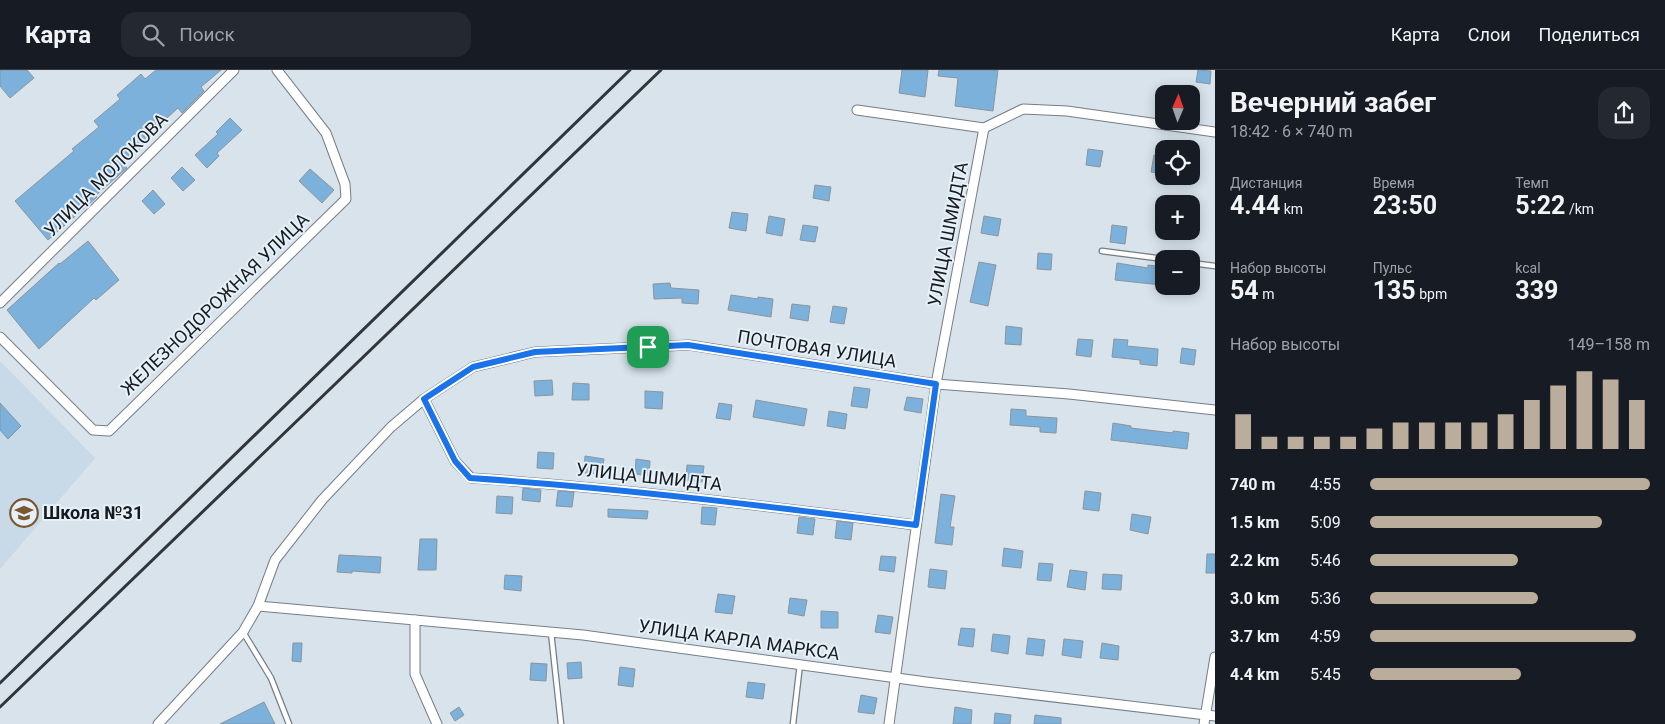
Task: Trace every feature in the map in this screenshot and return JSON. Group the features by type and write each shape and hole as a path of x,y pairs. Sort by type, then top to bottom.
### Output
{"street":[{"name":"УЛИЦА МОЛОКОВА","path":"0,303 234,70"},
{"name":"ЖЕЛЕЗНОДОРОЖНАЯ УЛИЦА","path":"0,337 93,430 109,431 346,199 345,184 326,133 277,70"},
{"path":"857,110 984,128 1023,109 1067,111 1215,132"},
{"name":"УЛИЦА ШМИДТА","path":"889,724 936,384 984,128"},
{"name":"ПОЧТОВАЯ УЛИЦА","path":"158,724 243,632 258,606 275,560 322,500 391,427 424,399 473,367 535,352 688,345 936,384 1069,394 1215,410"},
{"name":"УЛИЦА ШМИДТА","path":"424,399 455,461 470,478 560,484 916,525"},
{"name":"УЛИЦА КАРЛА МАРКСА","path":"258,606 583,635 1204,719 1215,716"},
{"path":"415,620 415,674 437,724"},
{"path":"1204,719 1215,657"}],"lane":[{"path":"1102,250 1155,258"},
{"path":"1200,264 1215,266"},
{"path":"243,632 271,678 289,724"},
{"path":"551,632 561,724"},
{"path":"794,724 800,664"}],"shaded area":[{"name":"Школа №31","path":"0,361 95,458 0,569"}],"building":[{"path":"0,70 27,70 34,78 10,98 0,86"},
{"path":"156,70 221,70 201,87 204,91 182,113 178,108 147,136 150,140 123,163 127,168 48,240 15,201 99,127 94,121 120,99 117,95 141,74 145,79"},
{"path":"902,70 928,70 925,97 899,93"},
{"path":"939,70 998,70 993,111 955,106 958,78 938,76"},
{"path":"1198,70 1211,71 1210,84 1196,82"},
{"path":"230,118 242,130 217,153 219,156 207,168 195,155 218,134 216,132"},
{"path":"1088,149 1103,151 1100,167 1086,165"},
{"path":"1154,155 1155,155 1155,173 1151,172"},
{"path":"182,167 195,180 183,191 171,178"},
{"path":"310,169 334,190 322,203 299,181"},
{"path":"815,185 831,187 829,201 813,198"},
{"path":"153,190 165,204 154,214 142,201"},
{"path":"732,212 748,214 746,231 729,228"},
{"path":"769,216 785,219 782,236 766,233"},
{"path":"984,216 1001,219 998,236 981,233"},
{"path":"803,225 818,227 815,242 800,240"},
{"path":"1112,225 1127,227 1125,244 1110,242"},
{"path":"88,241 119,280 96,300 94,298 39,349 7,310 59,263"},
{"path":"1038,253 1052,254 1051,270 1037,269"},
{"path":"979,262 996,265 988,306 970,302"},
{"path":"1117,263 1148,268 1148,265 1155,266 1155,284 1115,280"},
{"path":"670,283 671,288 699,290 698,304 682,303 682,298 654,299 653,284"},
{"path":"731,295 773,299 771,317 728,310"},
{"path":"792,304 810,306 808,321 790,318"},
{"path":"833,306 847,308 844,324 830,322"},
{"path":"1006,326 1022,328 1021,345 1005,344"},
{"path":"1078,339 1093,340 1091,357 1076,355"},
{"path":"1114,339 1128,340 1127,346 1158,349 1157,366 1140,364 1140,360 1112,357"},
{"path":"1182,348 1196,350 1194,365 1180,363"},
{"path":"552,380 553,395 535,396 534,381"},
{"path":"573,383 589,384 589,400 572,400"},
{"path":"854,387 870,389 867,408 851,406"},
{"path":"645,391 663,392 662,409 645,408"},
{"path":"907,397 923,399 921,413 904,410"},
{"path":"756,400 807,409 804,426 753,417"},
{"path":"0,403 21,426 8,439 0,430"},
{"path":"719,403 732,405 730,420 716,418"},
{"path":"1011,409 1026,410 1026,416 1057,418 1056,433 1040,432 1040,427 1010,425"},
{"path":"829,411 847,414 845,429 827,426"},
{"path":"1113,423 1131,426 1131,428 1189,433 1187,449 1111,440"},
{"path":"538,452 554,453 553,469 537,468"},
{"path":"585,456 604,459 602,474 584,473"},
{"path":"636,459 650,461 649,476 635,474"},
{"path":"687,465 704,466 702,482 686,480"},
{"path":"523,488 541,490 540,502 522,500"},
{"path":"558,491 574,492 572,507 556,506"},
{"path":"1085,491 1101,493 1099,511 1083,509"},
{"path":"941,494 955,496 950,527 954,527 952,545 935,543"},
{"path":"497,496 513,497 512,514 496,513"},
{"path":"702,507 717,508 715,525 701,524"},
{"path":"608,509 648,511 647,519 608,517"},
{"path":"1132,514 1151,517 1148,534 1130,530"},
{"path":"799,517 815,519 813,535 797,533"},
{"path":"837,521 853,523 851,540 835,538"},
{"path":"420,539 437,539 436,570 418,570"},
{"path":"1004,548 1023,551 1021,568 1002,566"},
{"path":"1207,554 1215,554 1215,573 1206,573"},
{"path":"339,555 381,557 380,573 337,572"},
{"path":"881,556 896,557 894,572 879,570"},
{"path":"1039,563 1053,564 1051,581 1037,580"},
{"path":"930,569 947,571 945,589 928,587"},
{"path":"1070,570 1087,572 1085,590 1067,587"},
{"path":"1103,574 1122,575 1121,590 1102,589"},
{"path":"505,575 522,576 521,591 504,589"},
{"path":"718,594 735,596 732,614 715,612"},
{"path":"790,598 807,600 804,616 788,613"},
{"path":"821,611 838,612 838,628 821,628"},
{"path":"878,615 893,617 890,634 875,632"},
{"path":"961,628 975,629 973,647 958,645"},
{"path":"993,634 1010,636 1008,654 991,651"},
{"path":"1028,638 1045,640 1043,656 1026,654"},
{"path":"1064,639 1083,641 1081,658 1062,655"},
{"path":"293,643 302,643 301,662 292,661"},
{"path":"1102,643 1119,646 1118,660 1100,658"},
{"path":"581,662 582,678 568,679 567,663"},
{"path":"531,663 547,664 546,681 530,680"},
{"path":"620,667 635,669 633,687 618,685"},
{"path":"748,682 765,684 763,699 746,697"},
{"path":"861,695 877,698 874,714 858,712"},
{"path":"264,702 275,724 220,724"},
{"path":"459,707 464,715 455,721 450,713"},
{"path":"955,707 972,710 971,724 953,724"},
{"path":"995,713 1011,715 1010,724 994,724"},
{"path":"1035,715 1061,718 1061,724 1034,724"}],"railway":[{"path":"0,683 630,70"},
{"path":"0,707 661,70"}],"place":[{"name":"Школа №31","path":"24,513"}],"route":[{"path":"688,345 936,384 916,525 560,484 470,478 455,461 424,399 473,367 535,352 648,347 688,345"}]}
